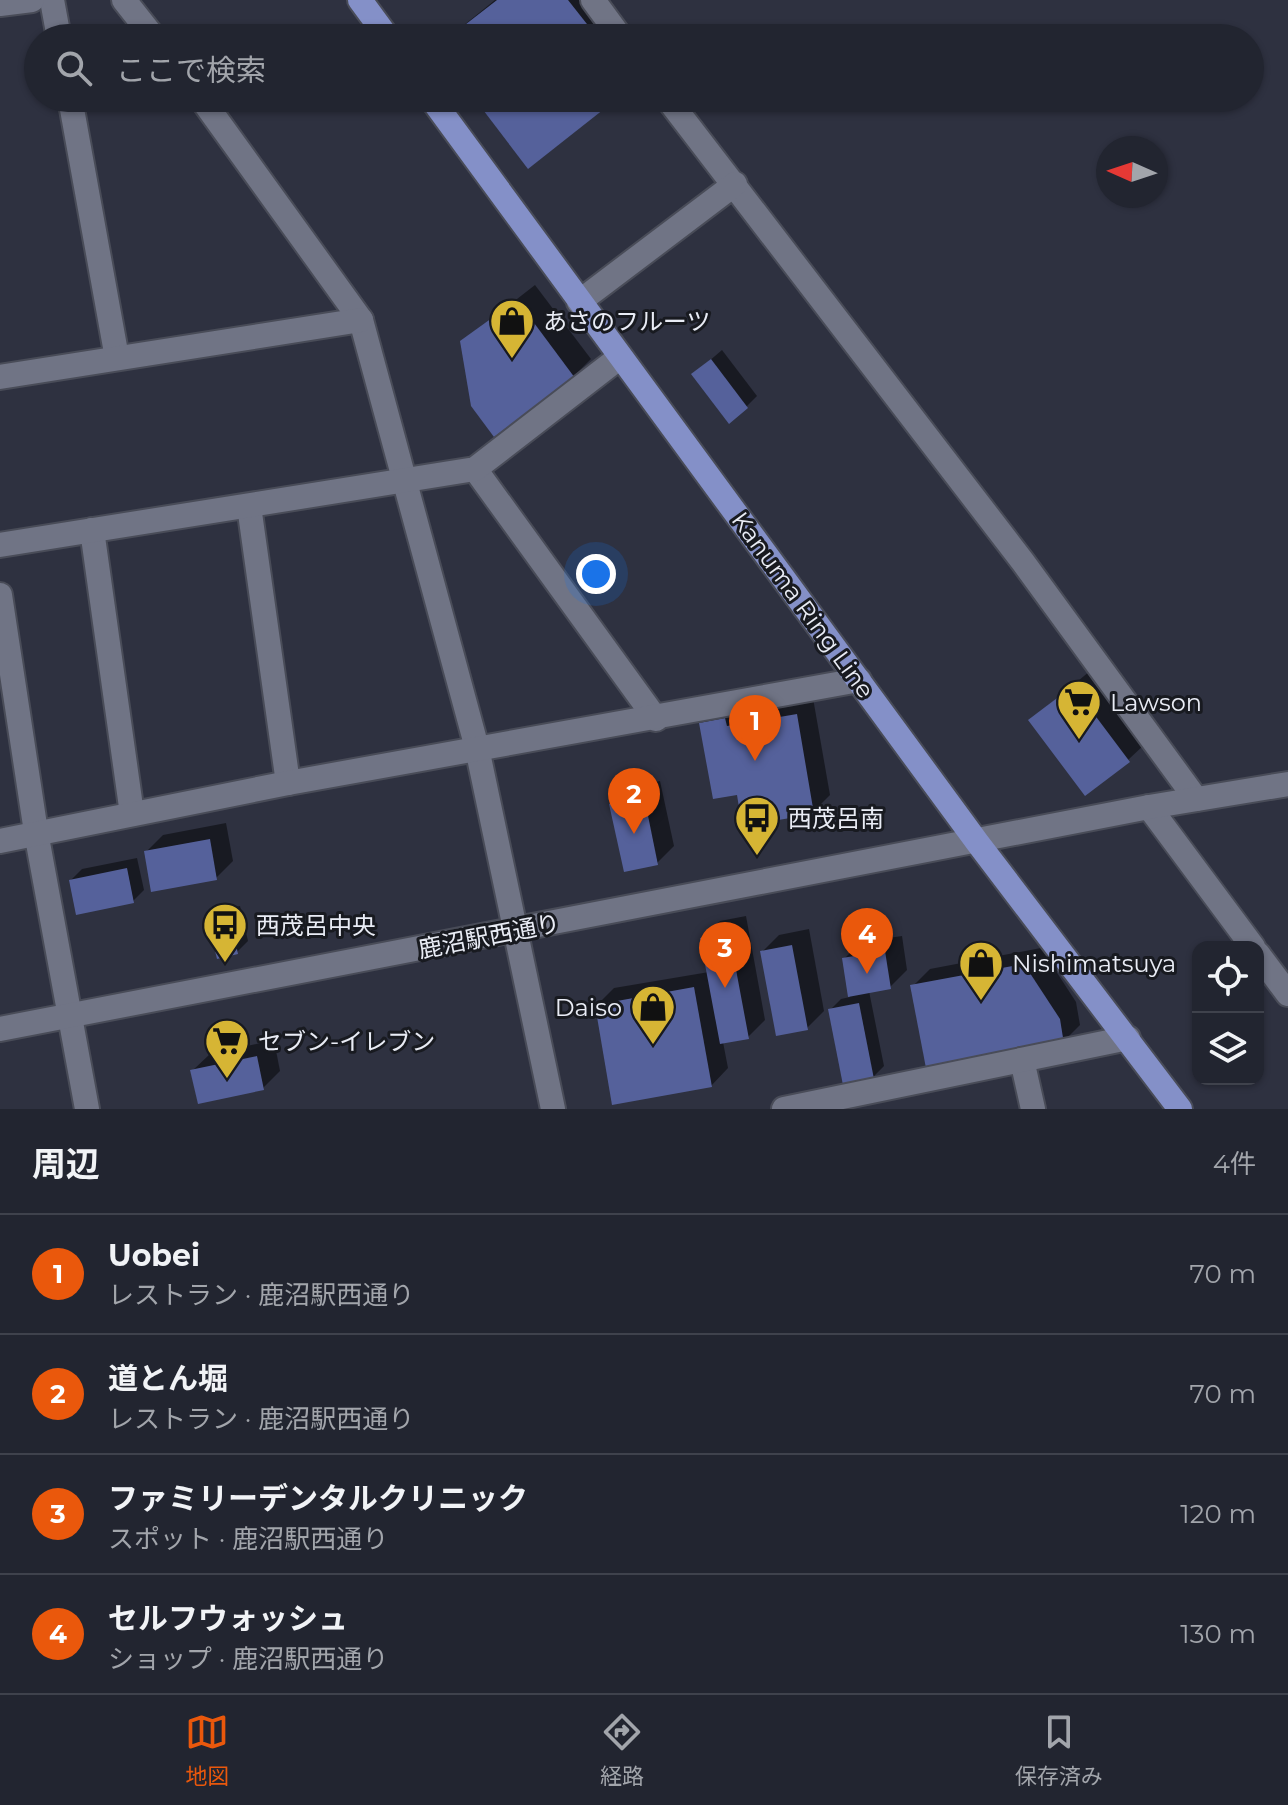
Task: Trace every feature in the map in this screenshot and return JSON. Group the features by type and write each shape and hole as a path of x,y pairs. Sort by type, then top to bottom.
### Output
{"main road":[{"path":"360,0 378,24"},
{"name":"Kanuma Ring Line","path":"441,112 977,842 1180,1109"}],"street":[{"path":"0,4 32,0"},
{"path":"52,0 56,24"},
{"path":"124,0 143,24"},
{"path":"593,0 611,24"},
{"path":"73,112 117,358"},
{"path":"211,112 361,320 477,748 553,1109"},
{"path":"678,112 1023,562 1196,799"},
{"path":"579,302 735,184"},
{"path":"0,377 361,320"},
{"path":"0,545 475,469 620,357"},
{"path":"475,469 656,719"},
{"path":"249,506 288,783"},
{"path":"92,530 132,814"},
{"path":"0,595 36,832 87,1109"},
{"path":"0,841 288,783 859,680"},
{"name":"鹿沼駅西通り","path":"0,1029 1149,807 1288,784"},
{"path":"1149,807 1249,941"},
{"path":"1264,962 1288,994"},
{"path":"784,1109 1128,1038"},
{"path":"1022,1060 1033,1109"}],"building":[{"path":"497,0 568,0 587,24 466,24"},
{"path":"485,112 600,112 528,169"},
{"name":"あさのフルーツ","path":"517,300 575,378 494,437 471,406 460,341"},
{"path":"711,359 748,408 729,424 691,374"},
{"name":"Lawson","path":"1073,686 1130,762 1085,796 1028,720"},
{"path":"797,714 814,814 742,826 737,795 713,799 699,723 725,718 727,726"},
{"path":"644,796 658,865 624,872 609,804"},
{"path":"210,839 217,880 151,892 144,851"},
{"path":"127,868 134,903 76,915 69,880"},
{"path":"230,916 238,954 217,959 208,921"},
{"path":"729,932 749,1039 720,1044 700,938"},
{"path":"792,945 808,1030 776,1036 760,951"},
{"path":"885,951 891,989 848,997 842,958"},
{"name":"Nishimatsuya","path":"1024,964 1060,1019 1064,1044 926,1068 910,985"},
{"name":"Daiso","path":"694,987 712,1087 612,1105 595,1005"},
{"path":"859,1003 874,1079 843,1085 828,1009"},
{"name":"セブン-イレブン","path":"257,1056 264,1090 198,1104 190,1070"}],"place":[{"name":"あさのフルーツ","path":"512,360"},
{"name":"Lawson","path":"1079,741"},
{"name":"Uobei","path":"755,761"},
{"name":"道とん堀","path":"634,834"},
{"name":"西茂呂南","path":"757,857"},
{"name":"西茂呂中央","path":"225,964"},
{"name":"セルフウォッシュ","path":"867,974"},
{"name":"ファミリーデンタルクリニック","path":"725,988"},
{"name":"Nishimatsuya","path":"981,1002"},
{"name":"Daiso","path":"653,1046"},
{"name":"セブン-イレブン","path":"227,1080"}]}
